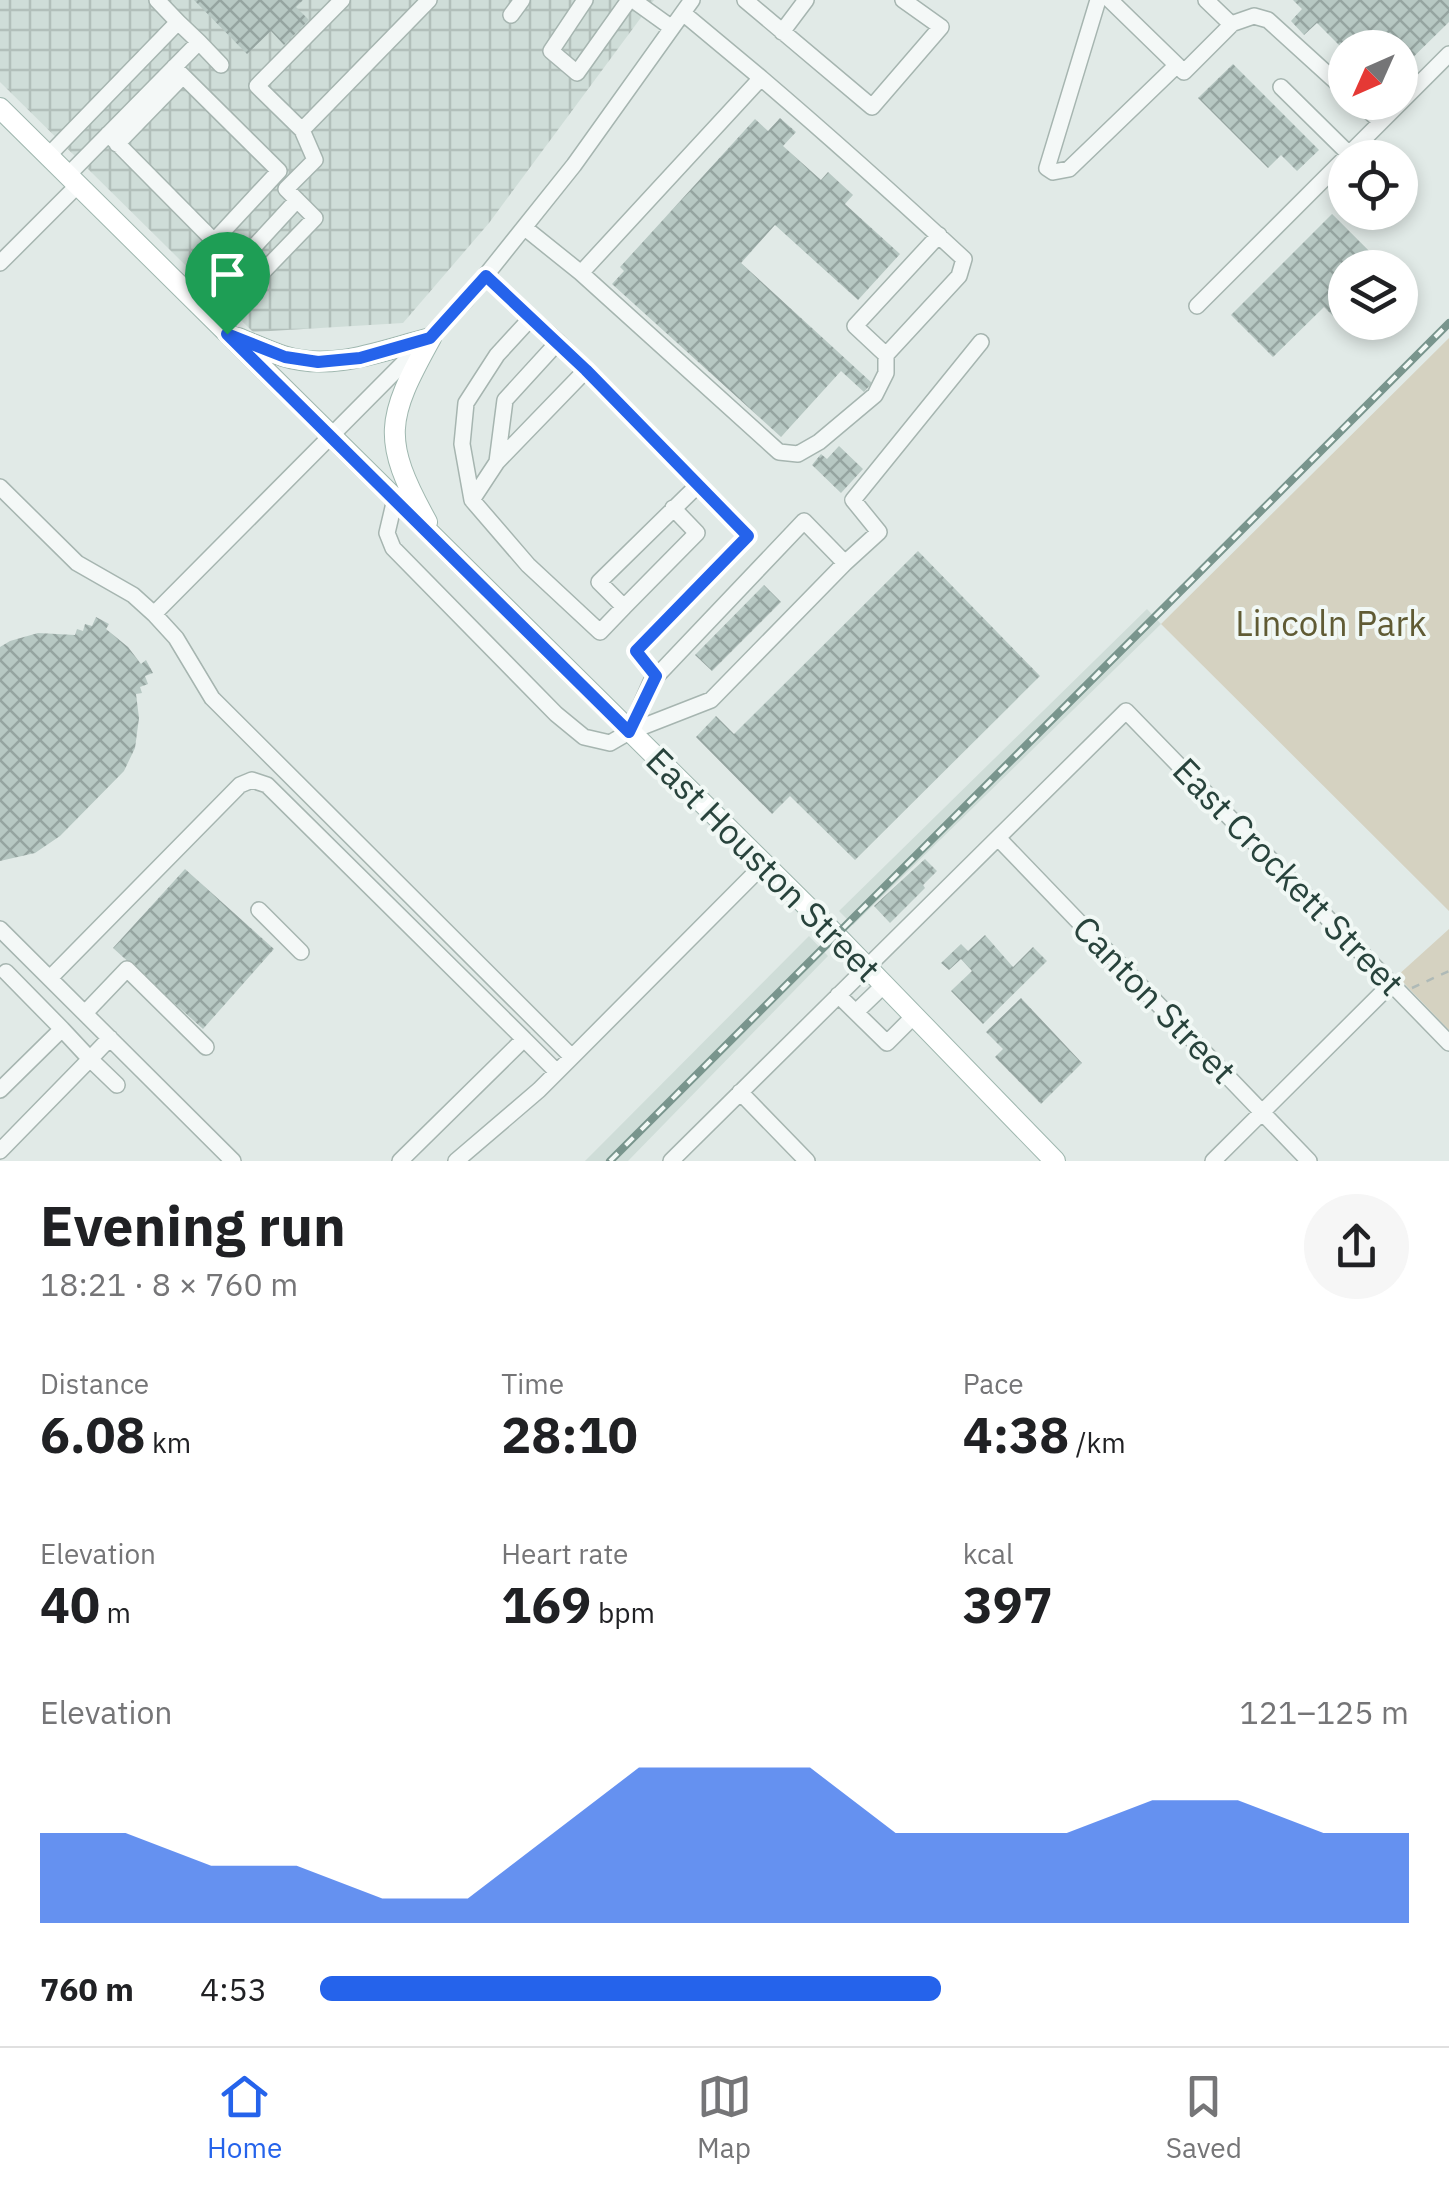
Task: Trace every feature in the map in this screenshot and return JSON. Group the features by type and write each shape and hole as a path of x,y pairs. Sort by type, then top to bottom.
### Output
{"main road":[{"name":"East Houston Street","path":"0,108 867,967 1055,1161"},
{"path":"227,334 285,357 318,362 360,358 430,338"},
{"path":"430,338 401,392 393,422 395,454 406,484 438,541"}],"street":[{"path":"157,0 221,65"},
{"path":"298,200 240,262 256,279 315,218 298,200 286,189 315,160 302,130 257,86 342,0"},
{"path":"302,130 429,0"},
{"path":"512,15 522,0"},
{"path":"585,0 551,51 578,73 631,0 672,28"},
{"path":"782,32 806,0"},
{"path":"752,2 872,108 941,28 903,0"},
{"path":"1098,0 1047,168 1053,172 1068,170 1176,65"},
{"path":"1110,0 1184,72 1232,24 1254,16 1268,20 1328,75"},
{"path":"1206,0 1232,24"},
{"path":"154,614 332,438 486,276 687,7 964,259 959,276 886,355 886,373 875,395 798,454 779,452 581,272 525,228"},
{"path":"48,156 178,22"},
{"path":"0,263 73,180 178,72 199,42"},
{"path":"1363,140 1449,54"},
{"path":"113,139 214,241 279,171 178,72"},
{"path":"581,272 761,78"},
{"path":"1281,87 1332,140"},
{"path":"1197,306 1328,175"},
{"path":"886,355 855,326 938,235"},
{"path":"486,276 558,342 748,536 636,651 656,676"},
{"path":"531,318 497,355 466,403 462,444 472,500 528,566 600,632 697,533 673,508"},
{"path":"496,462 505,400 558,342"},
{"path":"395,499 388,533 393,548 556,714 584,737 610,743 711,700 879,532 853,500 981,342"},
{"path":"472,500 496,462 586,370"},
{"path":"624,607 599,582 698,485"},
{"path":"0,486 77,564 133,596 154,614 176,638 212,698 572,1058"},
{"path":"629,732 656,676 804,521 846,562"},
{"name":"East Crockett Street","path":"999,839 1126,711 1449,1043"},
{"path":"50,978 240,785 252,780 267,785 557,1072"},
{"path":"670,1161 999,839"},
{"name":"Canton Street","path":"999,839 1309,1161"},
{"path":"456,1161 572,1058 763,865"},
{"path":"259,910 300,952"},
{"path":"0,929 233,1161"},
{"path":"445,960 460,945"},
{"path":"84,1012 127,969 206,1047"},
{"path":"6,972 116,1085"},
{"path":"856,1012 884,985"},
{"path":"1213,1161 1397,989"},
{"path":"838,995 887,1043 914,1016"},
{"path":"0,1090 62,1029"},
{"path":"0,1151 110,1038"},
{"path":"400,1161 524,1039"},
{"path":"740,1092 807,1161"}],"path":[{"path":"1397,989 1449,971"}],"shaded area":[{"path":"0,0 654,0 489,223 403,323 253,332 0,82"},
{"path":"1147,609 1161,624 853,925 839,911"},
{"path":"809,936 828,956 628,1161 585,1161"}],"green space":[{"name":"Lincoln Park","path":"1449,338 1449,911 1161,624"},
{"path":"1449,929 1449,1030 1397,976"}],"building":[{"path":"194,0 303,0 296,7 309,20 284,45 271,31 247,54"},
{"path":"1293,0 1449,0 1449,22 1418,52 1418,30 1328,30 1328,34 1317,23 1304,35 1291,21 1302,9"},
{"path":"1233,64 1319,150 1297,171 1281,155 1268,168 1198,98"},
{"path":"780,118 796,132 783,146 821,180 828,172 853,195 845,204 900,254 858,300 775,225 741,263 872,383 864,392 841,371 781,437 612,284 624,271 620,267 755,119 768,131"},
{"path":"1328,218 1328,230 1348,230 1368,250 1328,250 1328,311 1324,307 1273,357 1231,315"},
{"path":"839,446 863,469 841,493 812,465 821,454 827,459"},
{"path":"918,551 1040,676 855,860 790,796 772,814 696,737 716,716 734,734"},
{"path":"764,585 781,602 712,671 695,655"},
{"path":"96,617 109,624 106,629 141,664 146,660 153,673 145,676 148,684 140,687 142,693 136,694 139,718 135,748 124,771 60,836 35,853 0,861 0,647 38,633 75,635 77,629 83,631 85,624 92,626"},
{"path":"925,859 937,871 890,923 874,906"},
{"path":"185,869 274,949 203,1029 113,948"},
{"path":"985,935 1013,967 1033,947 1047,961 983,1024 951,991 972,971 961,959 949,970 941,963 961,944 968,951"},
{"path":"1021,998 1082,1063 1041,1104 995,1057 1003,1049 986,1032"}],"railway":[{"path":"610,1161 1449,323"}],"route":[{"path":"486,276 558,342 748,536 636,651 656,676 629,732 438,541 227,334 285,357 318,362 360,358 430,338 486,276"}]}
